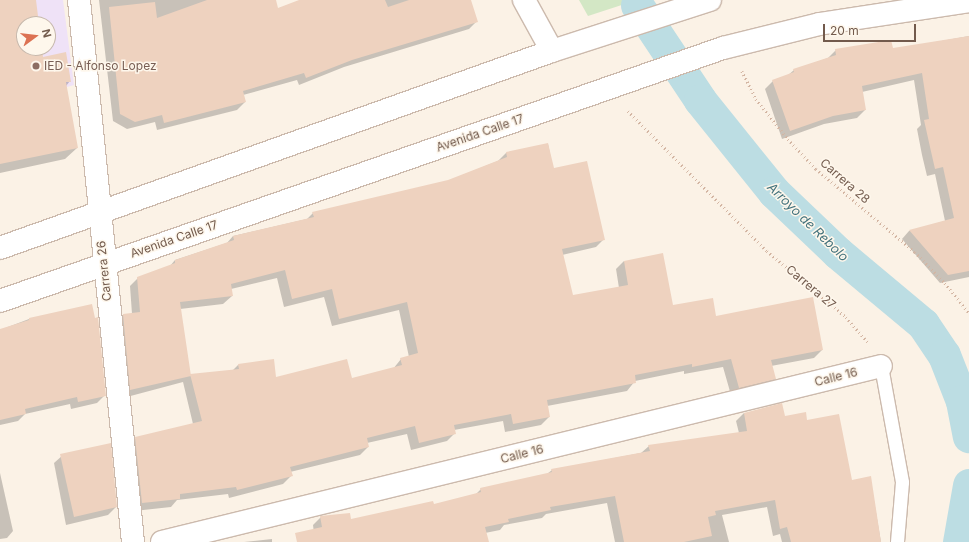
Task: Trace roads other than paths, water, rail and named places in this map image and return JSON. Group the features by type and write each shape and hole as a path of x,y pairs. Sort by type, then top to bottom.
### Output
{"main road":[{"name":"Carrera 26","path":"78,0 98,212 133,542"},
{"path":"524,0 552,52"},
{"name":"Avenida Calle 17","path":"0,301 104,263 726,47 820,24 969,1"},
{"path":"0,248 552,52 703,2"},
{"name":"Calle 16","path":"162,542 881,366"}],"lane":[{"path":"881,366 902,482 897,542"}],"waterway":[{"name":"Arroyo de Rebolo","path":"637,5 700,100 774,192 838,253 923,324 944,355 962,401 969,436"},
{"name":"Arroyo de Rebolo","path":"959,542 969,485"}],"place":[{"name":"IED - Alfonso Lopez","path":"36,66"}]}
